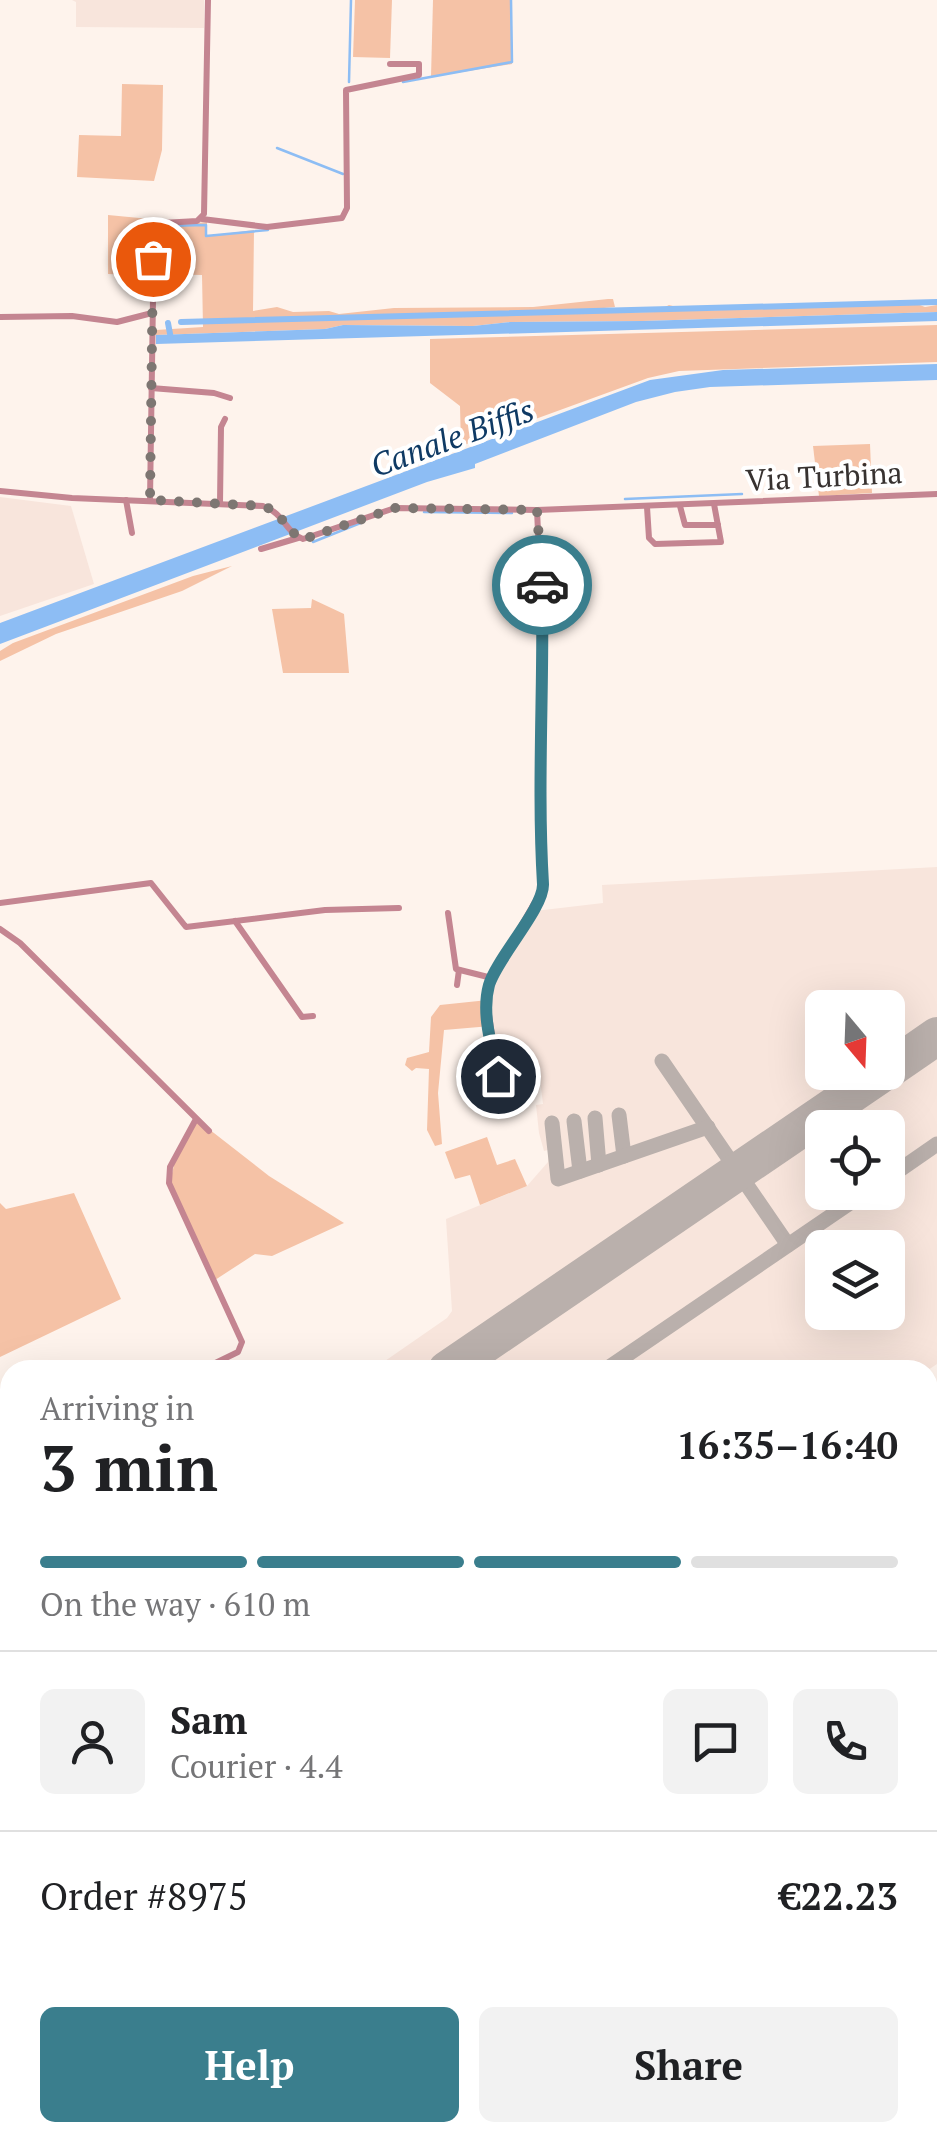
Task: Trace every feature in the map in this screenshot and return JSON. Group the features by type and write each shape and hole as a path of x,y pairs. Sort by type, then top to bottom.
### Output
{"street":[{"path":"202,219 208,0"},
{"path":"150,500 157,225 202,219 267,227 342,218 347,208 346,90 420,75 419,64 390,64"},
{"path":"0,317 72,316 117,322 152,314"},
{"path":"151,388 230,398"},
{"path":"220,502 221,427 225,418"},
{"path":"0,490 263,506 279,513 297,537"},
{"name":"Via Turbina","path":"261,549 297,537 313,537 395,508 537,510 937,494"},
{"path":"126,500 132,534"},
{"name":"Via Turbina","path":"648,507 649,538 654,544 721,542 714,504"},
{"name":"Via Turbina","path":"680,506 685,525 718,524"},
{"path":"506,1102 486,1001 492,978 544,886 539,849 544,663 537,510"},
{"path":"0,903 151,883 186,927 325,910 399,908"},
{"path":"448,913 456,969 492,978"},
{"path":"235,921 302,1017 313,1016"},
{"path":"0,928 20,943 208,1131"},
{"path":"458,985 459,970"},
{"path":"498,1076 521,1102"},
{"path":"196,1119 170,1167 169,1183 242,1342 238,1352 222,1360"}],"shaded area":[{"path":"72,0 204,0 204,28 76,27 76,2"},
{"path":"355,0 392,0 390,58 353,57"},
{"path":"433,0 512,0 512,64 431,77"},
{"path":"122,84 163,85 162,150 154,181 77,177 79,135 121,136"},
{"path":"108,215 150,219 149,276 108,274"},
{"path":"207,222 207,236 254,230 253,311 277,307 293,312 339,314 394,308 533,307 613,299 615,307 600,311 655,312 669,305 692,311 917,304 937,305 937,312 473,326 343,325 325,329 156,335 156,330 203,327 202,275 155,274 156,232 162,226"},
{"path":"937,325 937,362 679,371 648,378 461,446 460,406 430,383 430,339"},
{"path":"870,444 872,493 819,496 813,446"},
{"path":"0,497 71,506 94,584 0,616"},
{"path":"232,566 182,591 56,634 0,661 0,651 13,643 193,576"},
{"path":"312,599 344,614 349,673 283,673 272,609 311,608"},
{"path":"937,867 937,1360 386,1360 452,1311 446,1219 527,1186 548,1162 536,1105 543,1104 538,1064 499,1067 490,998 496,975 535,911 603,903 602,885"},
{"path":"488,1000 491,1026 444,1030 438,1093 442,1144 435,1146 427,1130 429,1069 412,1071 405,1065 407,1058 429,1052 431,1017 440,1005"},
{"path":"196,1119 269,1176 344,1223 272,1256 255,1254 215,1280 170,1182"},
{"path":"487,1137 497,1165 515,1159 527,1186 480,1205 470,1175 455,1179 445,1152"},
{"path":"74,1193 121,1299 0,1357 0,1203 6,1209"}],"water":[{"path":"937,312 937,321 156,344 156,335 325,329 343,325 473,326"},
{"path":"937,364 937,380 710,387 636,402 475,464 475,468 427,482 0,644 0,623 650,380 723,370"}],"waterway":[{"path":"349,82 351,0"},
{"path":"403,82 512,62 511,0"},
{"path":"277,148 343,174"},
{"path":"162,226 206,225 206,236 268,230"},
{"path":"181,322 937,302"},
{"path":"168,323 171,339"},
{"path":"625,499 742,494"},
{"path":"424,512 512,513"},
{"path":"313,542 363,522"}],"taxiway":[{"path":"662,1061 788,1245"},
{"path":"619,1115 624,1156"},
{"path":"595,1118 599,1165"},
{"path":"574,1121 580,1171"},
{"path":"552,1123 558,1179 708,1127"},
{"path":"905,1166 937,1144"},
{"path":"620,1360 840,1210"}],"runway":[{"path":"905,1058 937,1036"},
{"path":"462,1360 858,1090"}],"way so far":[{"path":"153,259 150,500 263,506 276,510 295,536 304,539 395,508 537,510 542,585"}],"route":[{"path":"498,1076 488,1028 489,985 544,886 539,849 542,585"}],"water label":[{"name":"Canale Biffis","path":"452,437"}]}
